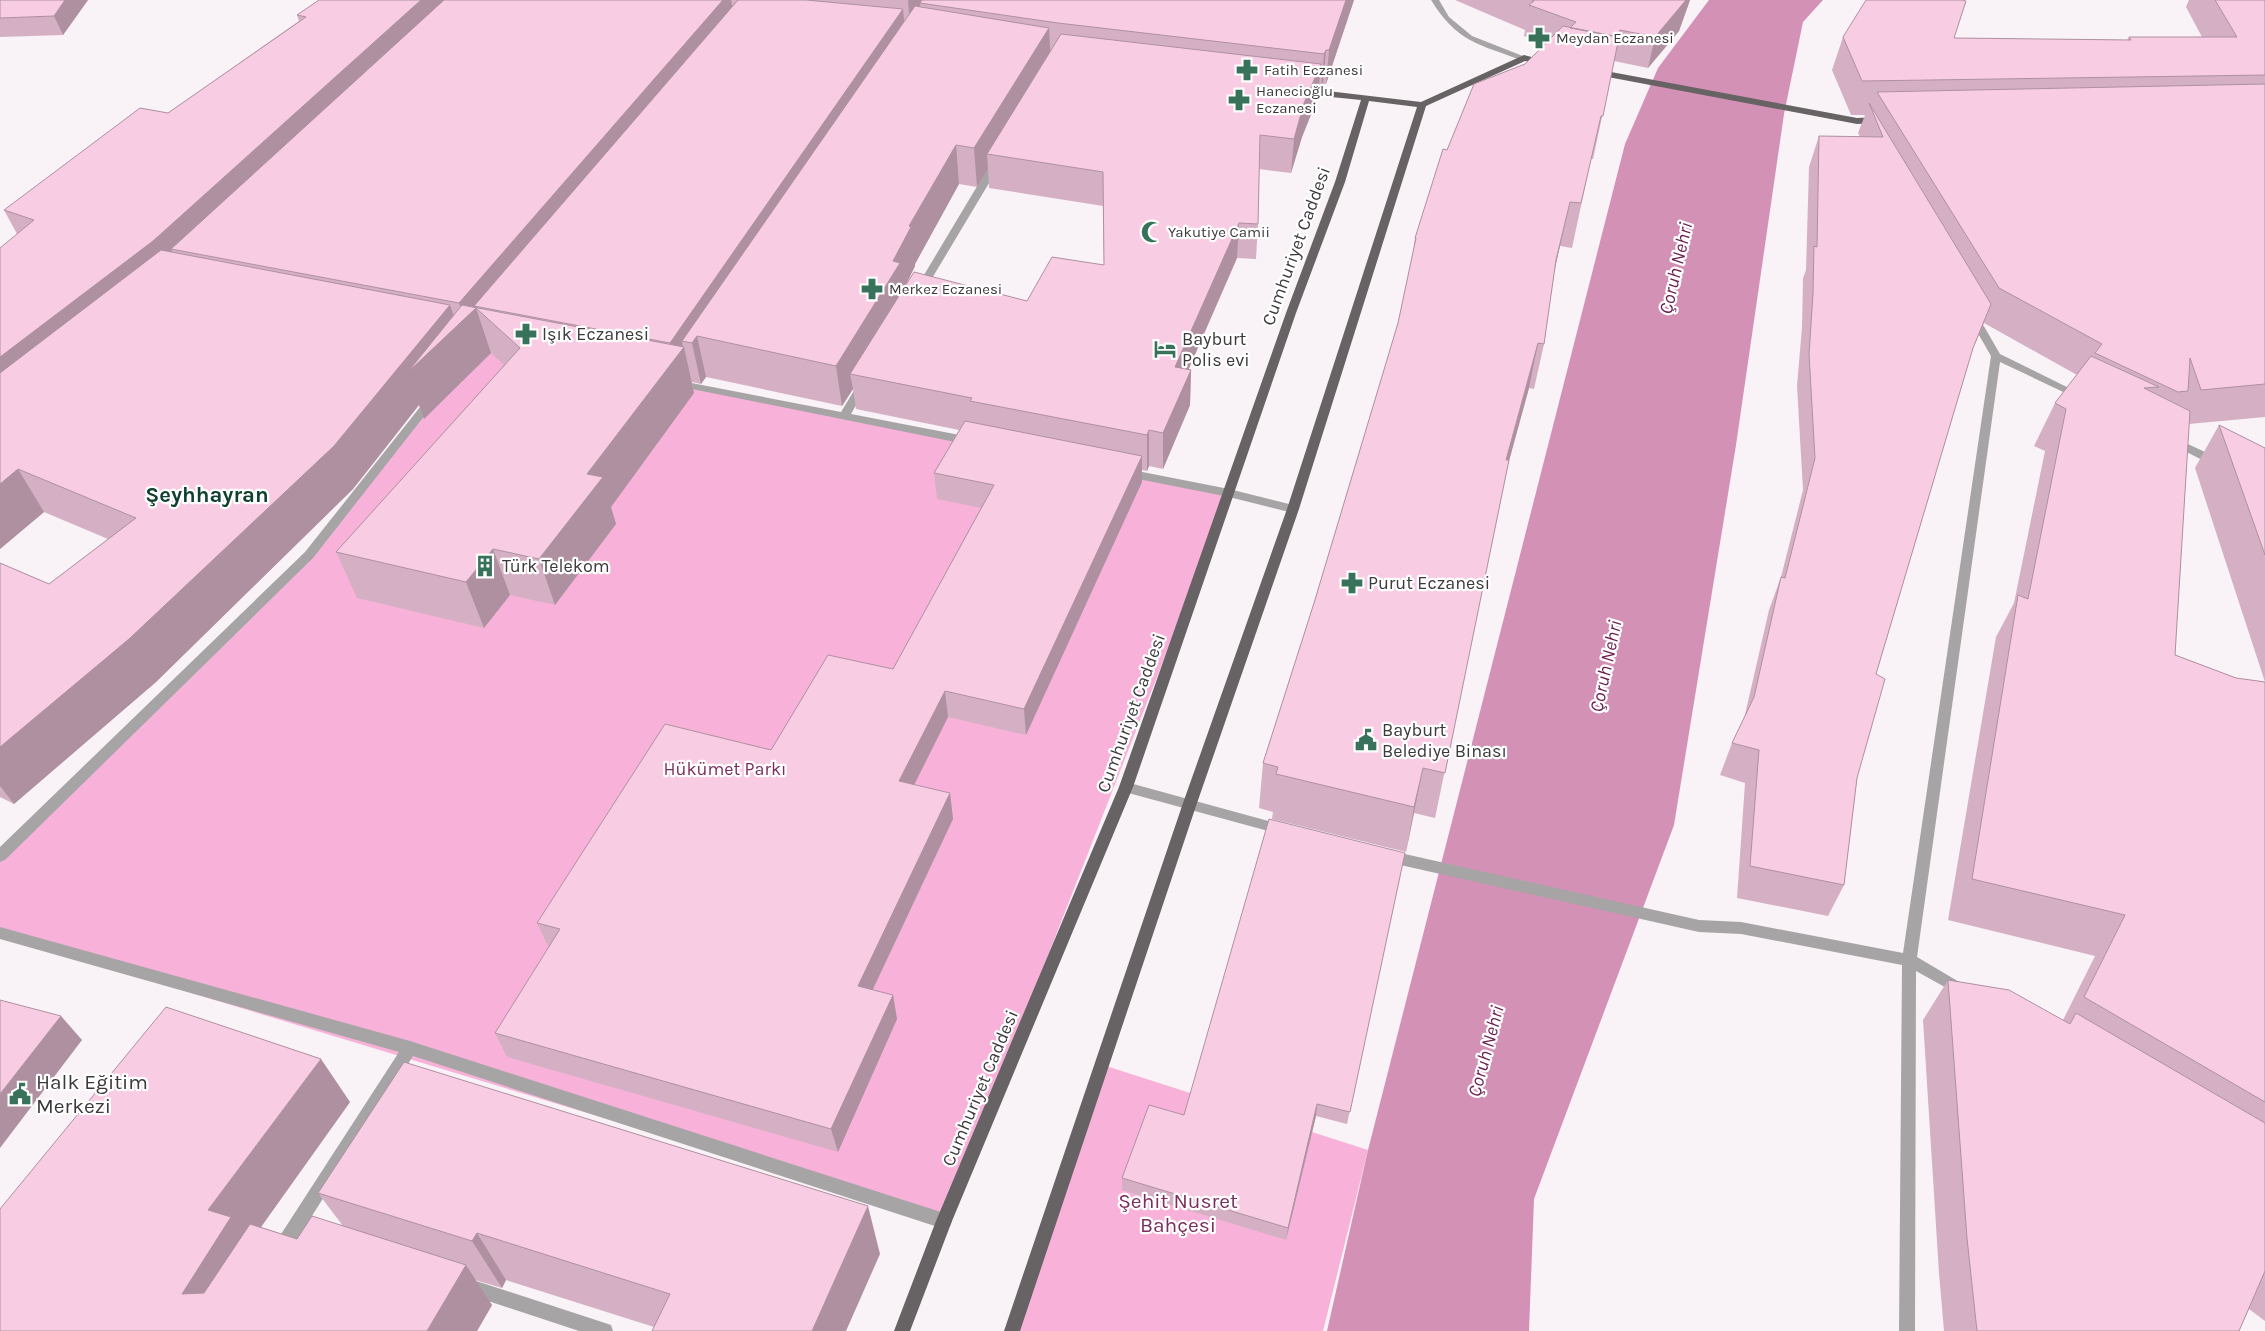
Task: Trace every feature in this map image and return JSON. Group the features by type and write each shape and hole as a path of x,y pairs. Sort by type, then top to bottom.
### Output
{"main road":[{"path":"1297,90 1422,105 1524,58 1551,63"},
{"path":"1588,71 1857,121 1886,120"},
{"name":"Cumhuriyet Caddesi","path":"902,1331 944,1221 1126,787 1290,313 1340,182 1366,97"},
{"path":"1012,1331 1189,806 1293,510 1422,105"}],"street":[{"path":"1435,0 1446,18 1469,38 1524,58"},
{"path":"1857,121 1867,138"},
{"path":"913,302 999,158"},
{"path":"1966,305 1996,356 2092,402"},
{"path":"1907,1331 1909,960 1996,356"},
{"path":"844,416 869,375"},
{"path":"663,380 685,380 844,416 979,443"},
{"path":"0,856 309,555 438,392"},
{"path":"2161,435 2230,469"},
{"path":"1114,470 1229,493 1293,510"},
{"path":"1126,787 1189,806 1292,832"},
{"path":"1377,853 1699,926 1740,928 1909,960 1977,1000"},
{"path":"0,933 410,1048 944,1221"},
{"path":"272,1264 410,1048"},
{"path":"293,1230 312,1237"},
{"path":"454,1282 605,1331"}],"green space":[{"name":"Hükümet Parkı","path":"474,345 1229,493 944,1221 0,935 0,856 309,555"},
{"name":"Şehit Nusret Bahçesi","path":"1103,1065 1368,1150 1323,1331 1014,1331"}],"water":[{"name":"Çoruh Nehri","path":"1709,0 1823,0 1803,22 1784,114 1736,445 1674,825 1534,1199 1529,1331 1327,1331 1368,1150 1625,144 1658,68"}],"building":[{"path":"0,0 65,0 54,16 0,18"},
{"path":"319,0 421,0 153,241 0,357 0,248 34,220 4,210 140,108 168,113 306,17 297,15"},
{"path":"444,0 723,0 459,303 171,249"},
{"path":"738,0 806,0 903,9 670,343 474,306"},
{"path":"922,0 1346,0 1329,50 1326,50 1324,54 1058,23 920,3"},
{"path":"1532,0 1686,0 1655,37 1620,30 1618,37 1570,28 1576,22 1529,5 1534,1"},
{"path":"1866,0 1966,1 1954,38 2131,40 2129,37 2237,37 2215,0 2265,0 2265,75 1862,81 1843,37"},
{"path":"915,6 1049,28 974,148 956,145 909,226 911,227 893,261 900,263 836,366 697,336 692,343 682,341"},
{"path":"1563,26 1619,37 1603,116 1601,116 1581,203 1570,202 1556,260 1544,344 1538,343 1506,460 1509,460 1445,773 1423,768 1414,807 1276,774 1278,767 1263,763 1314,603 1398,323 1415,238 1443,149 1447,150 1474,84 1525,64"},
{"path":"1061,34 1321,64 1304,103 1294,139 1260,135 1258,224 1239,223 1175,367 1191,370 1163,433 1149,430 1147,435 970,401 972,398 850,374 914,272 1027,301 1052,257 1104,265 1103,172 987,154"},
{"path":"2265,84 2265,384 2201,390 2190,358 2188,391 2178,392 2095,353 2102,344 1999,288 1877,92"},
{"path":"1869,103 1991,304 1973,348 1876,674 1885,679 1857,778 1844,885 1750,866 1759,750 1732,743 1754,697 1781,577 1785,578 1815,458 1809,354 1814,246 1817,247 1819,136 1883,137"},
{"path":"161,250 450,305 334,446 129,639 0,747 0,563 49,584 136,518 18,469 0,484 0,373"},
{"path":"462,305 684,347 587,474 603,477 539,559 493,549 466,582 336,552 520,348 476,308 407,373"},
{"path":"2091,356 2159,387 2144,388 2190,411 2175,655 2236,678 2265,682 2265,1102 2084,997 2125,915 1972,879 2018,595 2028,599 2066,409 2055,403"},
{"path":"965,421 1142,456 1024,709 945,691 899,781 950,793 858,986 893,995 831,1129 495,1033 560,929 537,923 665,724 771,750 828,655 893,669 994,485 934,473"},
{"path":"2219,425 2265,448 2265,555"},
{"path":"1269,819 1405,853 1350,1112 1317,1104 1288,1228 1122,1178 1149,1105 1184,1115"},
{"path":"1948,980 2009,990 2070,1024 2076,1013 2265,1123 2265,1271 2239,1331 1977,1331 1967,1238"},
{"path":"0,1000 61,1016 0,1094"},
{"path":"166,1007 321,1059 208,1210 231,1217 182,1294 204,1293 250,1224 297,1239 312,1216 466,1265 427,1331 0,1331 0,1209"},
{"path":"404,1062 868,1206 812,1331 652,1331 670,1294 477,1233 472,1241 318,1193"}],"place":[{"name":"Meydan Eczanesi","path":"1539,38"},
{"name":"Fatih Eczanesi","path":"1247,70"},
{"name":"Hanecioğlu Eczanesi","path":"1239,100"},
{"name":"Yakutiye Camii","path":"1152,232"},
{"name":"Merkez Eczanesi","path":"872,289"},
{"name":"Işık Eczanesi","path":"526,334"},
{"name":"Bayburt Polis evi","path":"1165,349"},
{"name":"Türk Telekom","path":"485,566"},
{"name":"Purut Eczanesi","path":"1352,583"},
{"name":"Bayburt Belediye Binası","path":"1366,740"},
{"name":"Halk Eğitim Merkezi","path":"20,1094"}],"district":[{"name":"Şeyhhayran","path":"207,494"}]}
